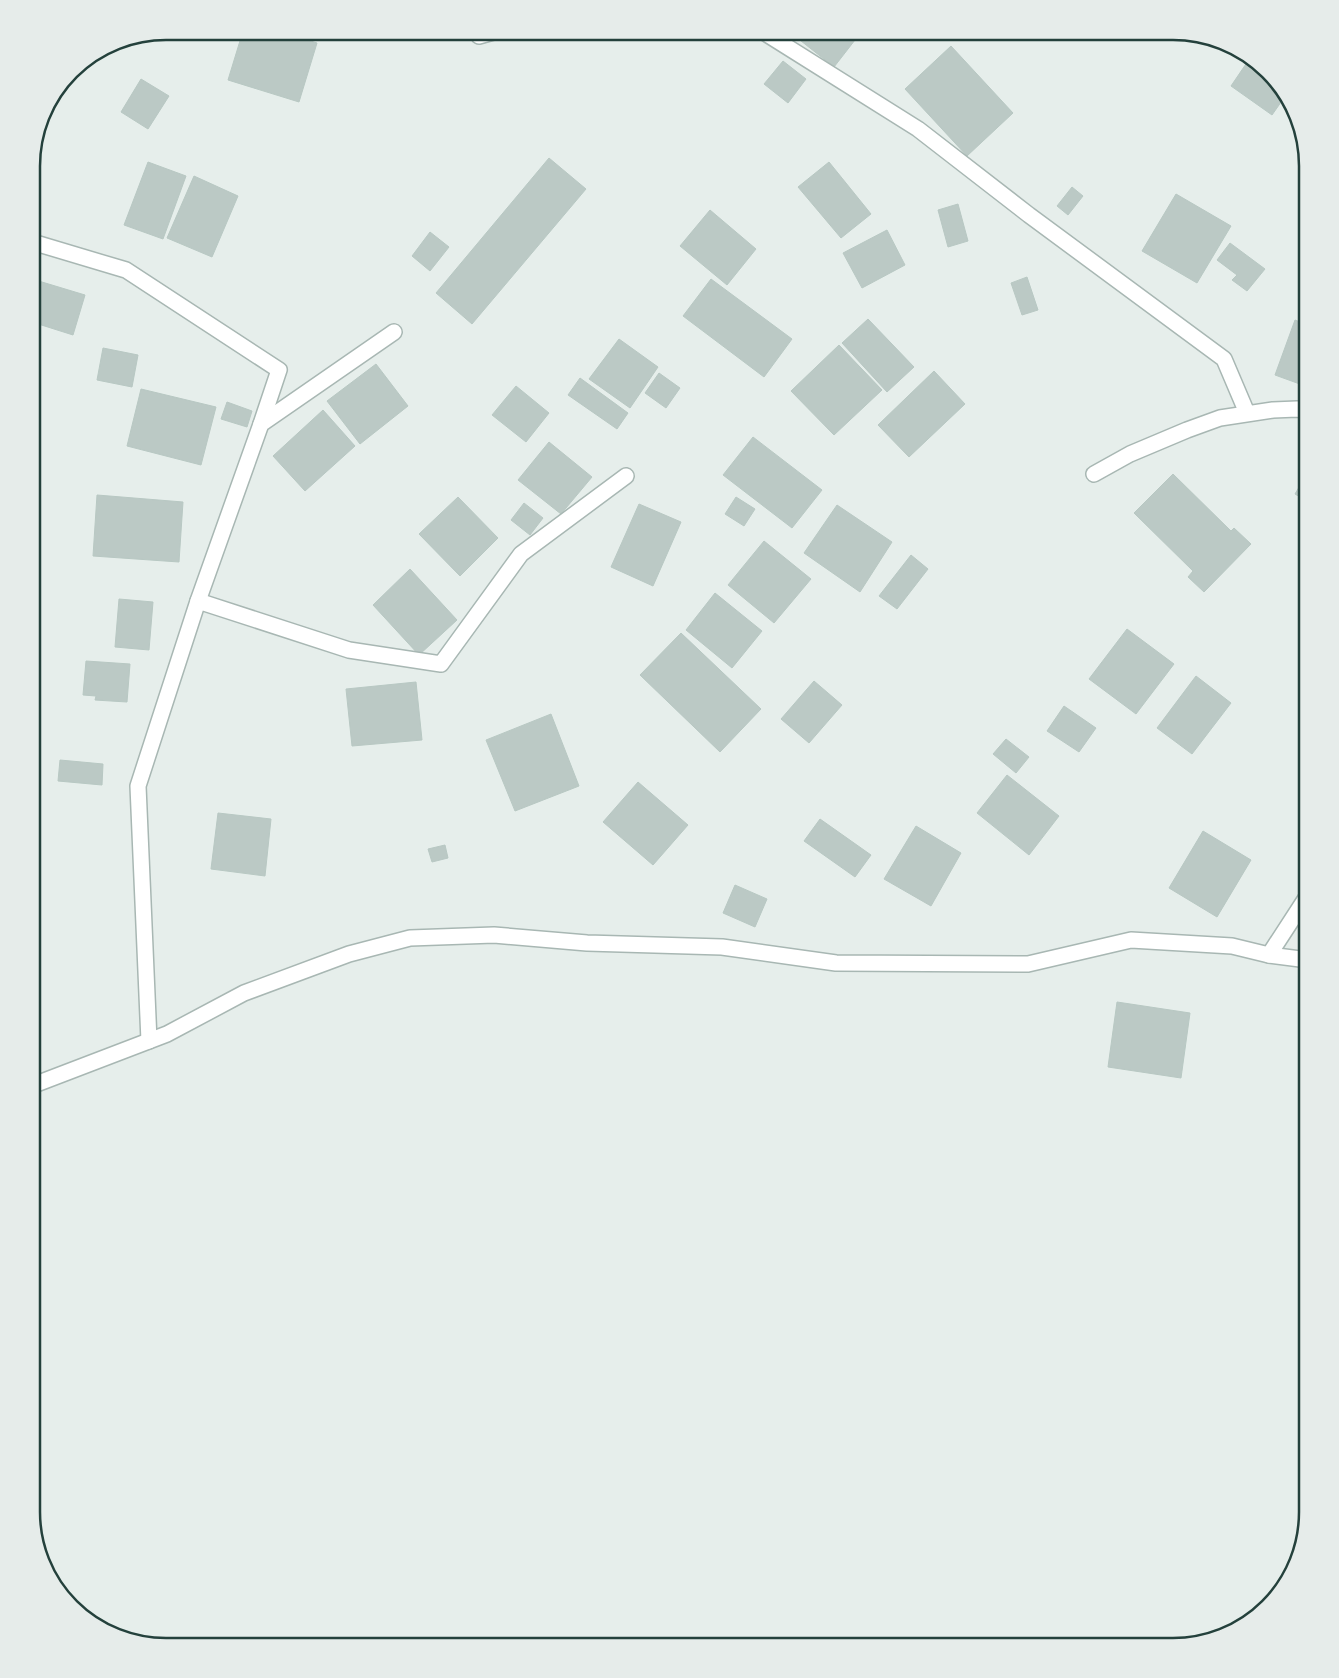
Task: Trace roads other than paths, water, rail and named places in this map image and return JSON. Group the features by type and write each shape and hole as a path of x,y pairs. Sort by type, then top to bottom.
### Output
{"street":[{"path":"776,40 918,128 1029,215 1224,359 1247,413"},
{"path":"40,244 126,270 279,370 262,424 198,601 138,786 149,1041"},
{"path":"262,424 394,332"},
{"path":"1094,474 1130,454 1220,418 1247,413 1299,409"},
{"path":"198,601 350,650 441,664 521,554 626,476"},
{"path":"1269,955 1299,909"},
{"path":"40,1083 167,1034 244,994 349,954 410,938 494,936 587,943 722,947 836,963 1028,964 1131,940 1232,946 1269,955 1299,959"}]}
